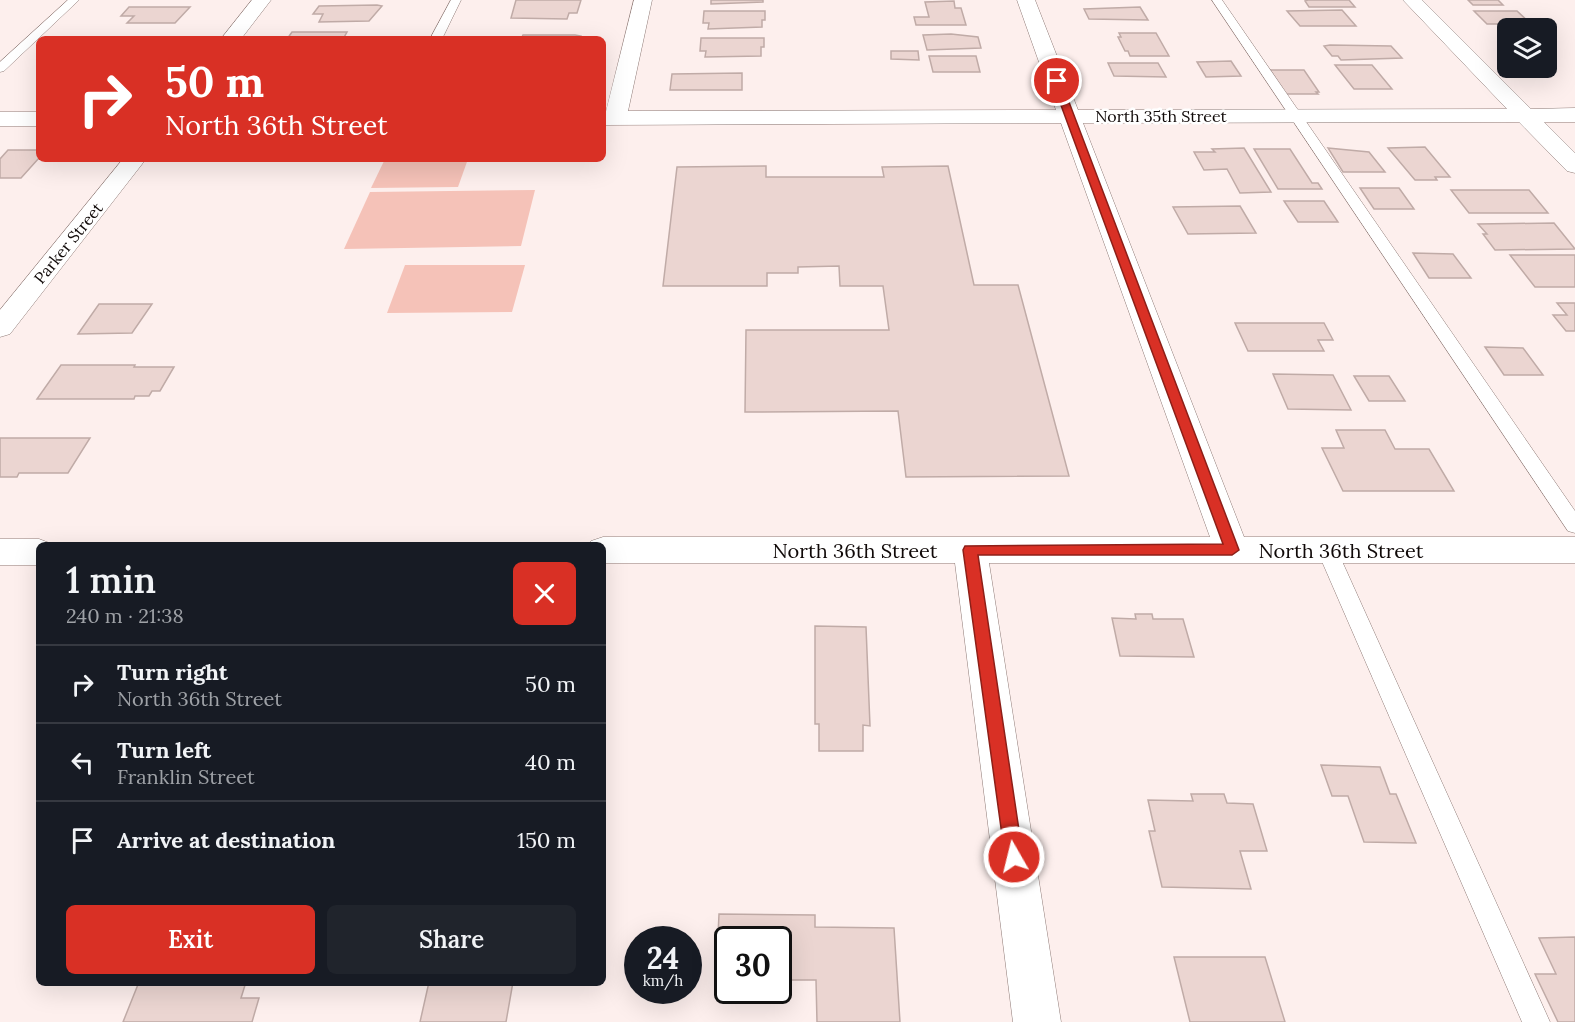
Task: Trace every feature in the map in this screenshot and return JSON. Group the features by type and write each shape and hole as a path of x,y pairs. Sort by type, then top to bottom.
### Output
{"street":[{"path":"233,36 262,0"},
{"path":"609,118 626,83 643,0"},
{"path":"1026,0 1232,550"},
{"path":"1412,0 1575,166"},
{"name":"North 35th Street","path":"609,118 1575,115"},
{"path":"0,119 36,119"},
{"name":"Parker Street","path":"0,328 133,162"},
{"name":"North 36th Street","path":"606,550 1575,550"},
{"path":"970,550 1037,1022"},
{"path":"0,552 36,552"}],"lane":[{"path":"0,68 74,0"},
{"path":"438,36 456,0"},
{"path":"1217,0 1575,526"},
{"path":"1327,550 1536,1022"}],"shaded area":[{"path":"384,162 467,162 458,187 371,188"},
{"path":"535,190 521,246 344,249 370,192"},
{"path":"405,265 525,265 512,312 387,313"}],"building":[{"path":"516,0 581,0 577,13 569,13 567,19 511,18"},
{"path":"711,0 763,0 763,2 711,4"},
{"path":"1349,0 1355,7 1309,7 1305,1"},
{"path":"1468,0 1498,0 1503,5 1473,5"},
{"path":"954,1 955,8 961,8 966,25 916,25 914,17 929,17 925,2"},
{"path":"319,6 382,6 369,21 319,22 323,14 313,14"},
{"path":"129,7 190,7 175,23 127,23 134,16 121,16"},
{"path":"1140,7 1148,20 1089,19 1084,9"},
{"path":"1342,10 1356,26 1300,26 1287,11"},
{"path":"704,11 765,11 765,20 762,20 762,27 708,29 709,23 703,23"},
{"path":"1474,11 1517,11 1525,18 1497,18 1497,24 1487,24"},
{"path":"292,32 347,32 345,36 289,36"},
{"path":"1119,33 1156,33 1169,56 1130,56 1118,37 1121,37"},
{"path":"951,34 978,37 981,48 927,50 923,35"},
{"path":"575,35 581,36 522,36"},
{"path":"701,38 764,38 764,47 761,47 761,56 705,57 706,51 700,51"},
{"path":"1324,46 1391,46 1402,58 1341,60 1338,56 1332,56"},
{"path":"891,51 918,51 919,60 891,59"},
{"path":"929,56 976,56 980,72 933,72"},
{"path":"1231,61 1241,76 1206,77 1197,62"},
{"path":"1108,63 1158,63 1166,77 1114,76"},
{"path":"1335,65 1372,65 1392,89 1354,89"},
{"path":"1270,70 1304,70 1319,92 1316,92 1318,94 1286,94"},
{"path":"742,73 742,90 670,90 672,74"},
{"path":"1425,147 1450,177 1435,177 1437,180 1415,180 1388,148"},
{"path":"1244,148 1271,192 1240,193 1227,169 1204,170 1194,152"},
{"path":"1328,148 1369,152 1385,172 1343,172"},
{"path":"1254,149 1290,149 1312,183 1318,183 1322,189 1278,189"},
{"path":"8,150 36,150 36,161 21,178 0,178 0,159"},
{"path":"766,166 766,177 884,177 882,167 948,166 974,285 1018,285 1069,476 906,477 898,411 745,412 746,330 889,330 883,286 840,286 839,266 798,267 798,273 767,273 767,286 663,286 677,167"},
{"path":"1360,188 1399,188 1414,209 1374,209"},
{"path":"1451,190 1529,190 1548,213 1469,213"},
{"path":"1284,201 1324,201 1338,222 1298,222"},
{"path":"1240,206 1256,233 1188,234 1173,207"},
{"path":"1554,223 1575,249 1495,250 1483,234 1487,234 1478,224"},
{"path":"1413,253 1453,254 1471,278 1429,278"},
{"path":"1510,255 1575,255 1575,287 1535,287"},
{"path":"1557,303 1575,303 1575,331 1566,331 1553,315 1567,315"},
{"path":"99,304 152,304 132,333 78,334"},
{"path":"1235,323 1324,323 1333,340 1318,340 1324,351 1248,351"},
{"path":"1485,347 1523,348 1543,375 1504,375"},
{"path":"61,365 174,367 160,391 152,391 149,396 135,396 134,399 37,399"},
{"path":"1273,374 1333,375 1351,410 1288,409"},
{"path":"1354,376 1389,376 1405,401 1369,401"},
{"path":"1336,430 1385,430 1395,449 1429,449 1454,491 1343,491 1322,448 1344,448"},
{"path":"0,438 90,438 68,473 19,473 17,477 0,477"},
{"path":"1135,614 1152,614 1153,619 1183,619 1194,657 1120,656 1112,618 1136,619"},
{"path":"815,626 866,627 870,726 863,725 863,751 819,751 819,724 815,724"},
{"path":"1321,765 1380,767 1390,794 1396,794 1416,843 1364,842 1348,796 1332,796"},
{"path":"1191,794 1224,794 1227,803 1253,804 1267,851 1240,851 1251,889 1162,887 1149,831 1155,831 1148,800 1193,801"},
{"path":"719,914 815,915 815,927 894,928 900,1022 817,1022 816,980 792,980 792,926 718,926"},
{"path":"1575,937 1575,1022 1558,1022 1535,974 1556,974 1539,938"},
{"path":"1174,957 1265,957 1285,1022 1190,1022"},
{"path":"137,986 245,986 241,998 259,998 252,1022 123,1022"},
{"path":"428,986 512,986 506,1022 420,1022"}],"route":[{"path":"1014,857 970,550 1232,550 1057,81"}]}
